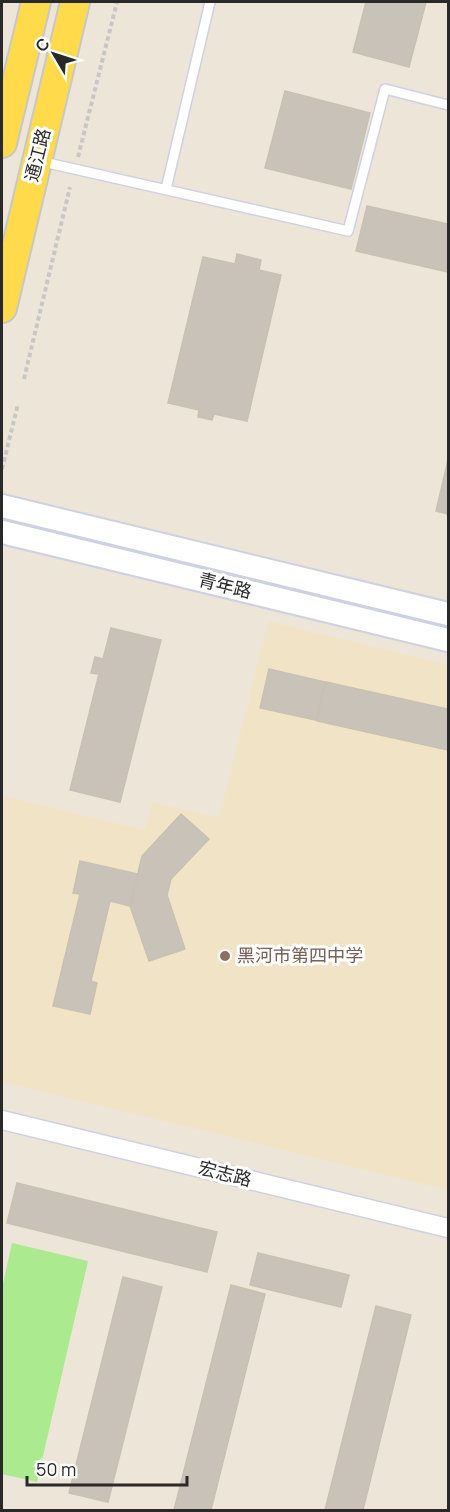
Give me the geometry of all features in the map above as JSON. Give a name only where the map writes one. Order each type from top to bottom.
[{"type":"main road","points":[[2,143],[36,2]]},
{"type":"main road","name":"通江路","points":[[2,308],[75,2]]},
{"type":"street","name":"青年路","points":[[2,506],[448,614]]},
{"type":"street","name":"青年路","points":[[2,532],[448,640]]},
{"type":"street","name":"宏志路","points":[[2,1120],[448,1228]]},
{"type":"lane","points":[[166,189],[210,2]]},
{"type":"lane","points":[[36,161],[348,231],[385,89],[448,105]]},
{"type":"path","points":[[76,163],[117,2]]},
{"type":"path","points":[[24,379],[70,187]]},
{"type":"path","points":[[2,469],[18,404]]},
{"type":"shaded area","name":"黑河市第四中学","points":[[268,621],[448,665],[448,1190],[2,1082],[3,796],[145,830],[152,802],[219,818]]},
{"type":"green space","points":[[12,1243],[88,1261],[37,1482],[2,1474],[2,1288]]},
{"type":"building","points":[[366,2],[426,2],[409,67],[353,52]]},
{"type":"building","points":[[285,91],[370,113],[351,189],[265,168]]},
{"type":"building","points":[[367,206],[448,224],[448,272],[356,251]]},
{"type":"building","points":[[237,254],[261,260],[259,270],[281,275],[247,421],[214,414],[212,420],[198,417],[199,410],[168,403],[203,257],[235,264]]},
{"type":"building","points":[[448,460],[448,514],[436,511]]},
{"type":"building","points":[[111,628],[161,640],[120,802],[70,790],[99,674],[91,673],[95,657],[103,659]]},
{"type":"building","points":[[269,669],[325,682],[316,720],[260,708]]},
{"type":"building","points":[[326,682],[448,709],[448,750],[317,721]]},
{"type":"building","points":[[181,814],[209,839],[171,879],[167,895],[185,949],[149,961],[130,906],[142,856]]},
{"type":"building","points":[[80,861],[138,874],[130,906],[110,901],[91,981],[97,983],[90,1014],[53,1006],[80,894],[73,893]]},
{"type":"building","points":[[17,1183],[217,1232],[207,1272],[7,1223]]},
{"type":"building","points":[[258,1253],[349,1275],[341,1307],[250,1285]]},
{"type":"building","points":[[123,1277],[162,1287],[108,1502],[69,1493]]},
{"type":"building","points":[[231,1285],[265,1294],[211,1510],[174,1510]]},
{"type":"building","points":[[376,1306],[411,1315],[363,1510],[325,1510]]},
{"type":"place","name":"黑河市第四中学","points":[[225,956]]}]
